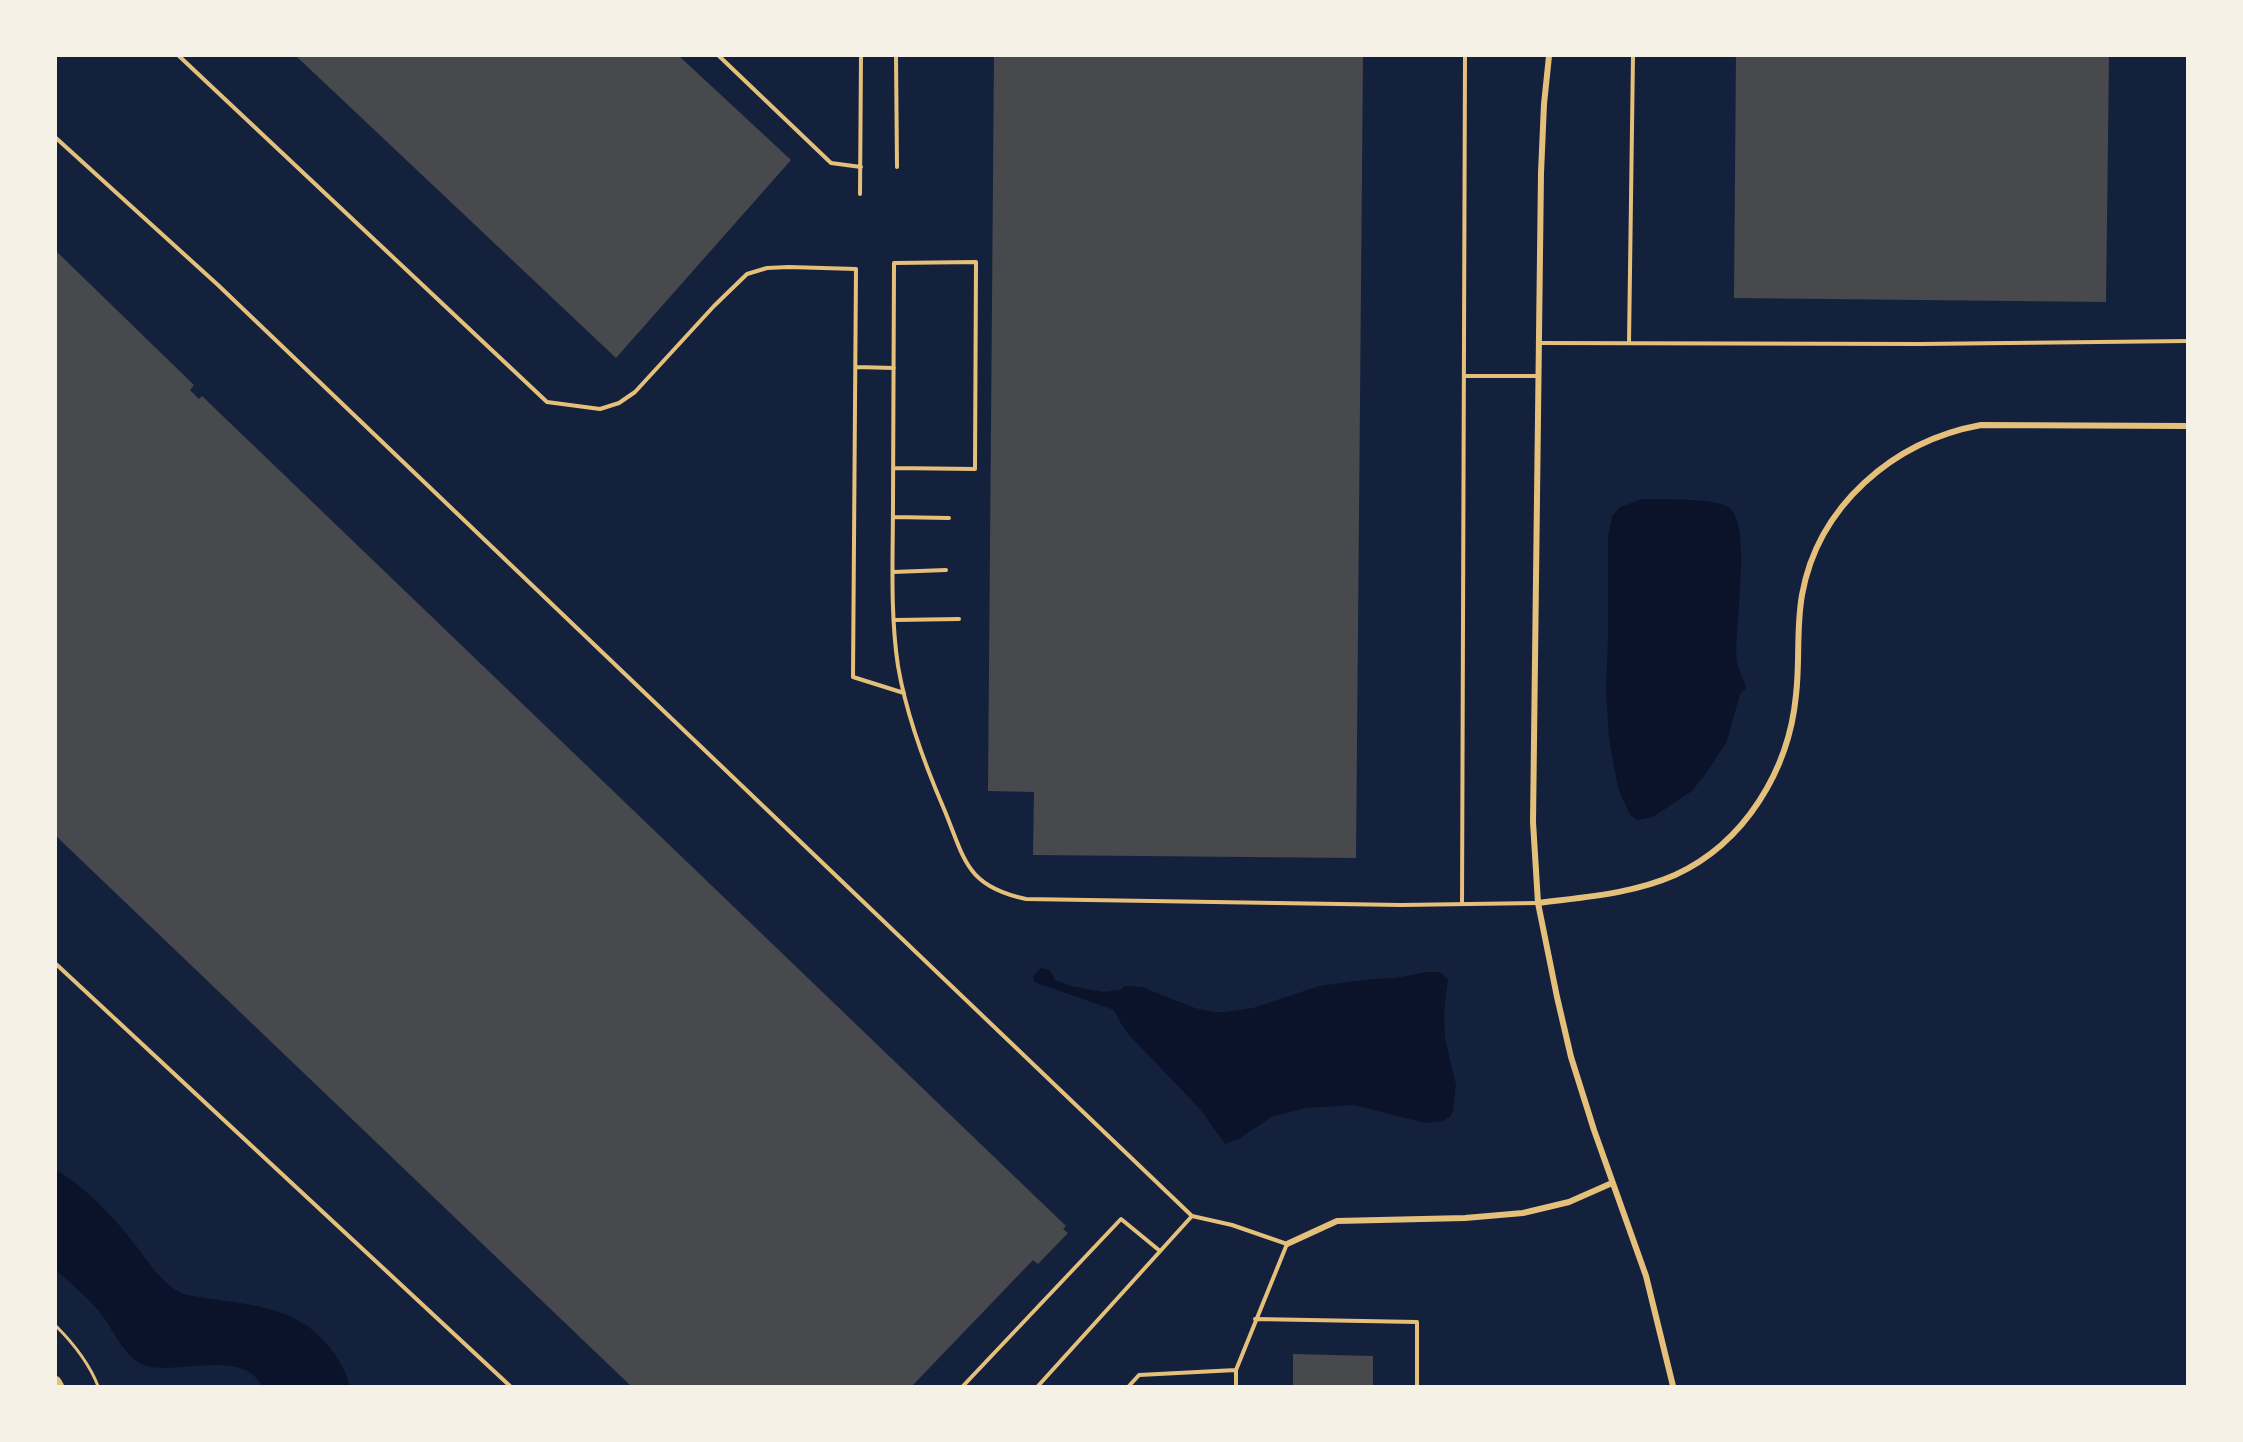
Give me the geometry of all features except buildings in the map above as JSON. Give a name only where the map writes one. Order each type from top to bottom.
[{"type":"street","points":[[1549,56],[1542,161],[1533,822],[1538,903],[1571,1056],[1612,1183],[1646,1276],[1673,1386]]},
{"type":"street","points":[[1538,903],[1630,890],[1675,875],[1711,853],[1758,805],[1778,770],[1792,726],[1797,694],[1798,624],[1802,594],[1813,555],[1826,529],[1845,501],[1872,475],[1900,454],[1934,438],[1981,425],[2187,426]]},
{"type":"street","points":[[1287,1244],[1337,1221],[1465,1218],[1523,1213],[1569,1202],[1612,1183]]},
{"type":"street","points":[[56,1381],[59,1386]]},
{"type":"lane","points":[[180,56],[547,402],[600,409],[619,404],[635,393],[732,286],[747,274],[767,268],[856,269],[853,677],[904,693]]},
{"type":"lane","points":[[719,56],[831,163],[861,167]]},
{"type":"lane","points":[[860,194],[861,56]]},
{"type":"lane","points":[[896,56],[897,167]]},
{"type":"lane","points":[[1462,904],[1465,56]]},
{"type":"lane","points":[[1629,343],[1633,56]]},
{"type":"lane","points":[[56,138],[226,293],[1192,1216],[1232,1225],[1287,1244],[1236,1370],[1236,1386]]},
{"type":"lane","points":[[893,468],[975,469],[976,262],[894,263],[893,468],[893,572],[898,665],[904,693],[933,782],[966,864],[976,878],[1001,892],[1026,899],[1042,900],[1401,905],[1538,903]]},
{"type":"lane","points":[[1540,343],[1920,344],[2187,340]]},
{"type":"lane","points":[[857,367],[894,368]]},
{"type":"lane","points":[[1464,376],[1540,376]]},
{"type":"lane","points":[[893,517],[949,518]]},
{"type":"lane","points":[[893,572],[946,570]]},
{"type":"lane","points":[[895,620],[959,619]]},
{"type":"lane","points":[[56,964],[510,1386]]},
{"type":"lane","points":[[1038,1386],[1192,1216]]},
{"type":"lane","points":[[963,1386],[1121,1219],[1160,1251]]},
{"type":"lane","points":[[1255,1319],[1417,1322],[1417,1386]]},
{"type":"lane","points":[[1129,1386],[1139,1374],[1236,1370]]},
{"type":"path","points":[[56,1326],[89,1365],[98,1386]]},
{"type":"water","points":[[1642,499],[1712,502],[1728,507],[1736,517],[1741,555],[1737,663],[1746,688],[1740,694],[1727,741],[1692,791],[1653,817],[1637,820],[1630,815],[1618,788],[1609,739],[1606,692],[1608,537],[1612,516],[1620,507]]},
{"type":"water","points":[[1041,968],[1050,970],[1055,980],[1071,986],[1104,992],[1120,990],[1125,986],[1142,987],[1195,1008],[1213,1012],[1253,1008],[1319,986],[1440,972],[1448,979],[1444,1012],[1445,1038],[1456,1085],[1453,1111],[1450,1117],[1443,1121],[1425,1123],[1354,1105],[1307,1108],[1273,1116],[1239,1139],[1225,1144],[1199,1108],[1130,1036],[1114,1010],[1037,983],[1033,976]]},
{"type":"water","points":[[56,1170],[98,1202],[168,1284],[183,1294],[264,1308],[300,1321],[316,1333],[331,1349],[347,1376],[350,1386],[262,1386],[253,1375],[240,1368],[209,1365],[160,1368],[146,1366],[131,1357],[99,1311],[56,1270]]}]
